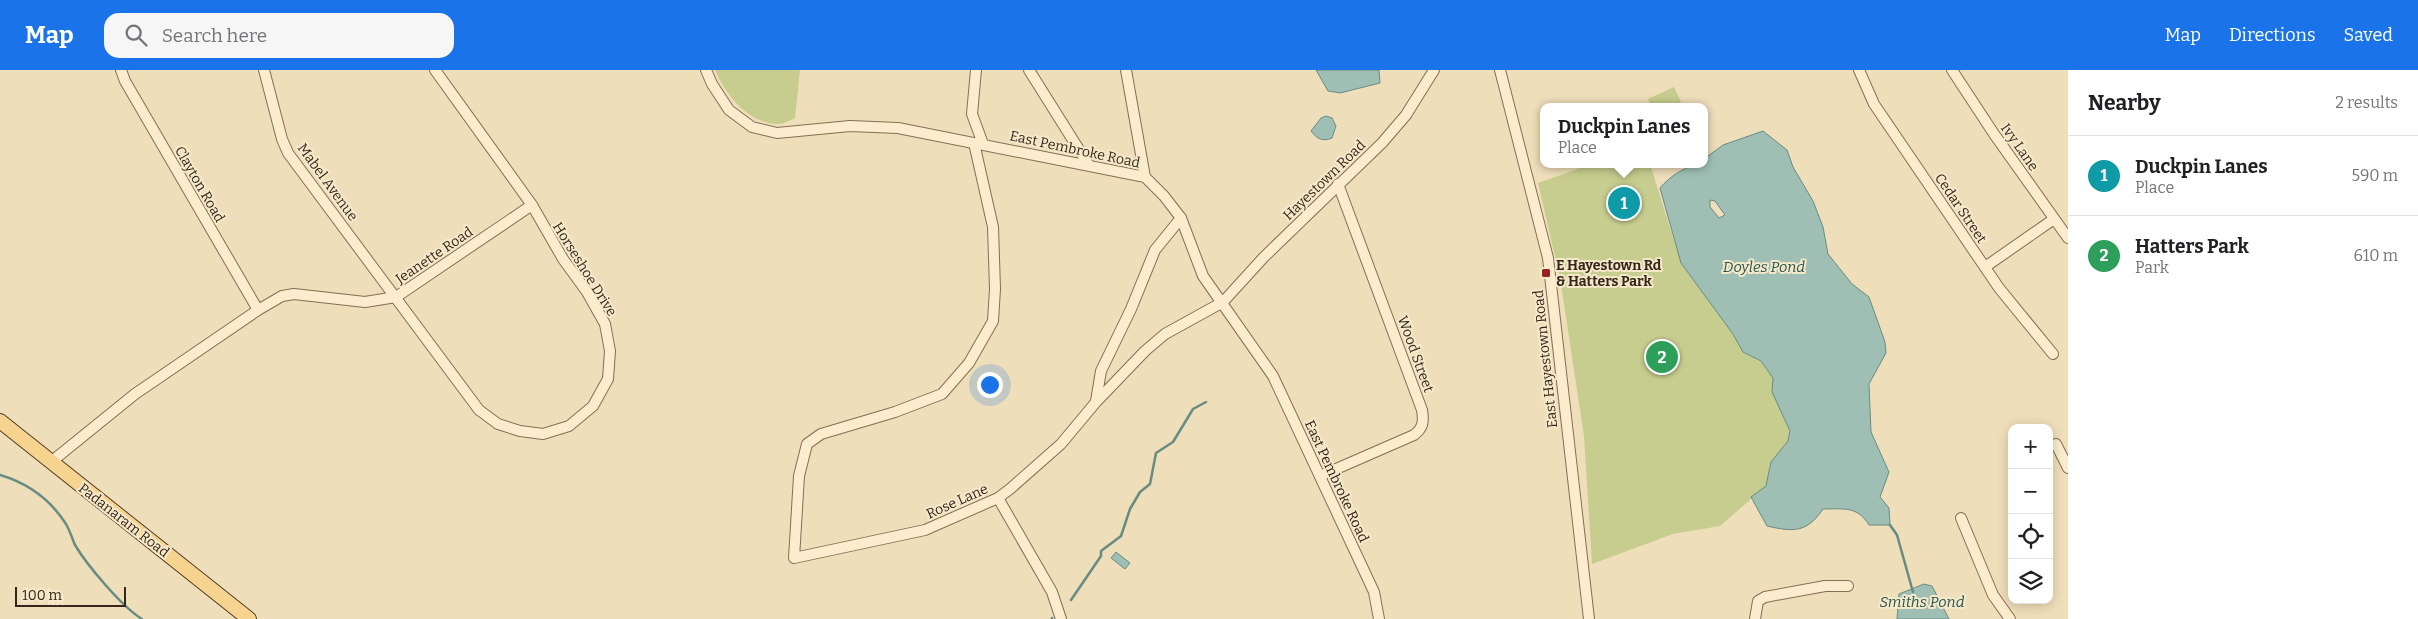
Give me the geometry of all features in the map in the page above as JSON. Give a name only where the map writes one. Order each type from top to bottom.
[{"type":"main road","name":"Padanaram Road","points":[[0,421],[249,619]]},
{"type":"street","name":"Clayton Road","points":[[122,70],[125,81],[258,310]]},
{"type":"street","name":"Mabel Avenue","points":[[264,70],[282,139],[288,153],[396,297]]},
{"type":"street","points":[[435,70],[532,205]]},
{"type":"street","name":"East Pembroke Road","points":[[706,70],[712,84],[730,110],[752,127],[777,133],[850,126],[898,128],[1088,164],[1145,177],[1164,196],[1181,218],[1203,276],[1273,376],[1374,592],[1379,619]]},
{"type":"street","points":[[976,70],[972,114],[978,143]]},
{"type":"street","points":[[1029,70],[1088,164]]},
{"type":"street","points":[[1126,70],[1145,177]]},
{"type":"street","name":"Hayestown Road","points":[[1223,302],[1261,260],[1394,129],[1406,115],[1434,70]]},
{"type":"street","name":"East Hayestown Road","points":[[1500,70],[1548,258],[1589,619]]},
{"type":"street","name":"Cedar Street","points":[[1859,70],[1874,104],[1985,267],[2053,354]]},
{"type":"street","name":"Ivy Lane","points":[[1952,70],[1994,134],[2068,238]]},
{"type":"street","name":"Rose Lane","points":[[978,143],[993,227],[995,288],[992,322],[970,363],[942,394],[895,412],[821,434],[807,444],[799,476],[794,558],[925,530],[998,498],[1061,444],[1096,402],[1145,351],[1165,334],[1223,302]]},
{"type":"street","name":"Wood Street","points":[[1320,476],[1414,435],[1421,429],[1424,421],[1422,410],[1338,184]]},
{"type":"street","name":"Jeanette Road","points":[[51,462],[135,394],[258,310],[282,296],[294,294],[364,302],[396,297],[532,205]]},
{"type":"street","name":"Horseshoe Drive","points":[[396,297],[479,410],[498,424],[520,431],[543,434],[569,426],[593,406],[608,379],[610,351],[605,324],[532,205]]},
{"type":"street","name":"Rose Lane","points":[[1096,402],[1102,371],[1131,309],[1155,250],[1181,218]]},
{"type":"street","points":[[1985,267],[2054,219]]},
{"type":"street","points":[[2056,444],[2068,468]]},
{"type":"street","points":[[998,498],[1052,592],[1061,619]]},
{"type":"street","points":[[1961,518],[1993,594],[2010,619]]},
{"type":"street","points":[[1754,619],[1758,601],[1765,597],[1817,588],[1848,586]]},
{"type":"green space","points":[[715,70],[800,70],[795,118],[778,124],[766,122],[747,113],[731,98]]},
{"type":"green space","points":[[1674,87],[1681,102],[1650,103],[1648,99]]},
{"type":"green space","points":[[1581,168],[1651,168],[1681,263],[1733,334],[1743,352],[1761,361],[1773,378],[1772,392],[1790,432],[1788,441],[1771,462],[1766,486],[1720,526],[1673,534],[1592,564],[1584,436],[1560,278],[1538,183]]},
{"type":"water","points":[[1316,70],[1379,70],[1380,83],[1340,93],[1328,91]]},
{"type":"water","points":[[1326,116],[1332,118],[1336,126],[1332,138],[1323,140],[1311,131],[1321,118]]},
{"type":"water","name":"Doyles Pond","points":[[1763,131],[1787,150],[1793,167],[1813,201],[1823,227],[1828,254],[1852,284],[1869,297],[1885,342],[1886,353],[1869,384],[1871,432],[1889,472],[1880,497],[1889,508],[1890,525],[1869,525],[1860,514],[1850,510],[1823,509],[1805,527],[1792,530],[1776,528],[1767,526],[1751,497],[1766,486],[1771,462],[1788,441],[1790,431],[1772,392],[1773,378],[1761,361],[1743,352],[1733,334],[1681,263],[1660,188],[1669,179],[1688,168],[1708,168],[1708,156],[1723,145]],"holes":[[[1710,200],[1715,201],[1725,215],[1719,218],[1710,207]]]},
{"type":"water","points":[[1116,552],[1130,563],[1125,569],[1111,558]]},
{"type":"water","name":"Smiths Pond","points":[[1924,584],[1932,586],[1949,619],[1897,619],[1899,594]]},
{"type":"waterway","points":[[1071,600],[1101,556],[1101,551],[1121,536],[1130,509],[1140,492],[1150,484],[1156,453],[1173,442],[1193,409],[1206,402]]},
{"type":"waterway","points":[[0,475],[29,487],[53,507],[66,524],[75,545],[96,574],[115,596],[142,619]]},
{"type":"waterway","points":[[1890,525],[1897,535],[1913,592]]},
{"type":"place","name":"Duckpin Lanes","points":[[1624,203]]},
{"type":"place","name":"E Hayestown Rd & Hatters Park","points":[[1546,273]]},
{"type":"place","name":"Hatters Park","points":[[1662,357]]}]
